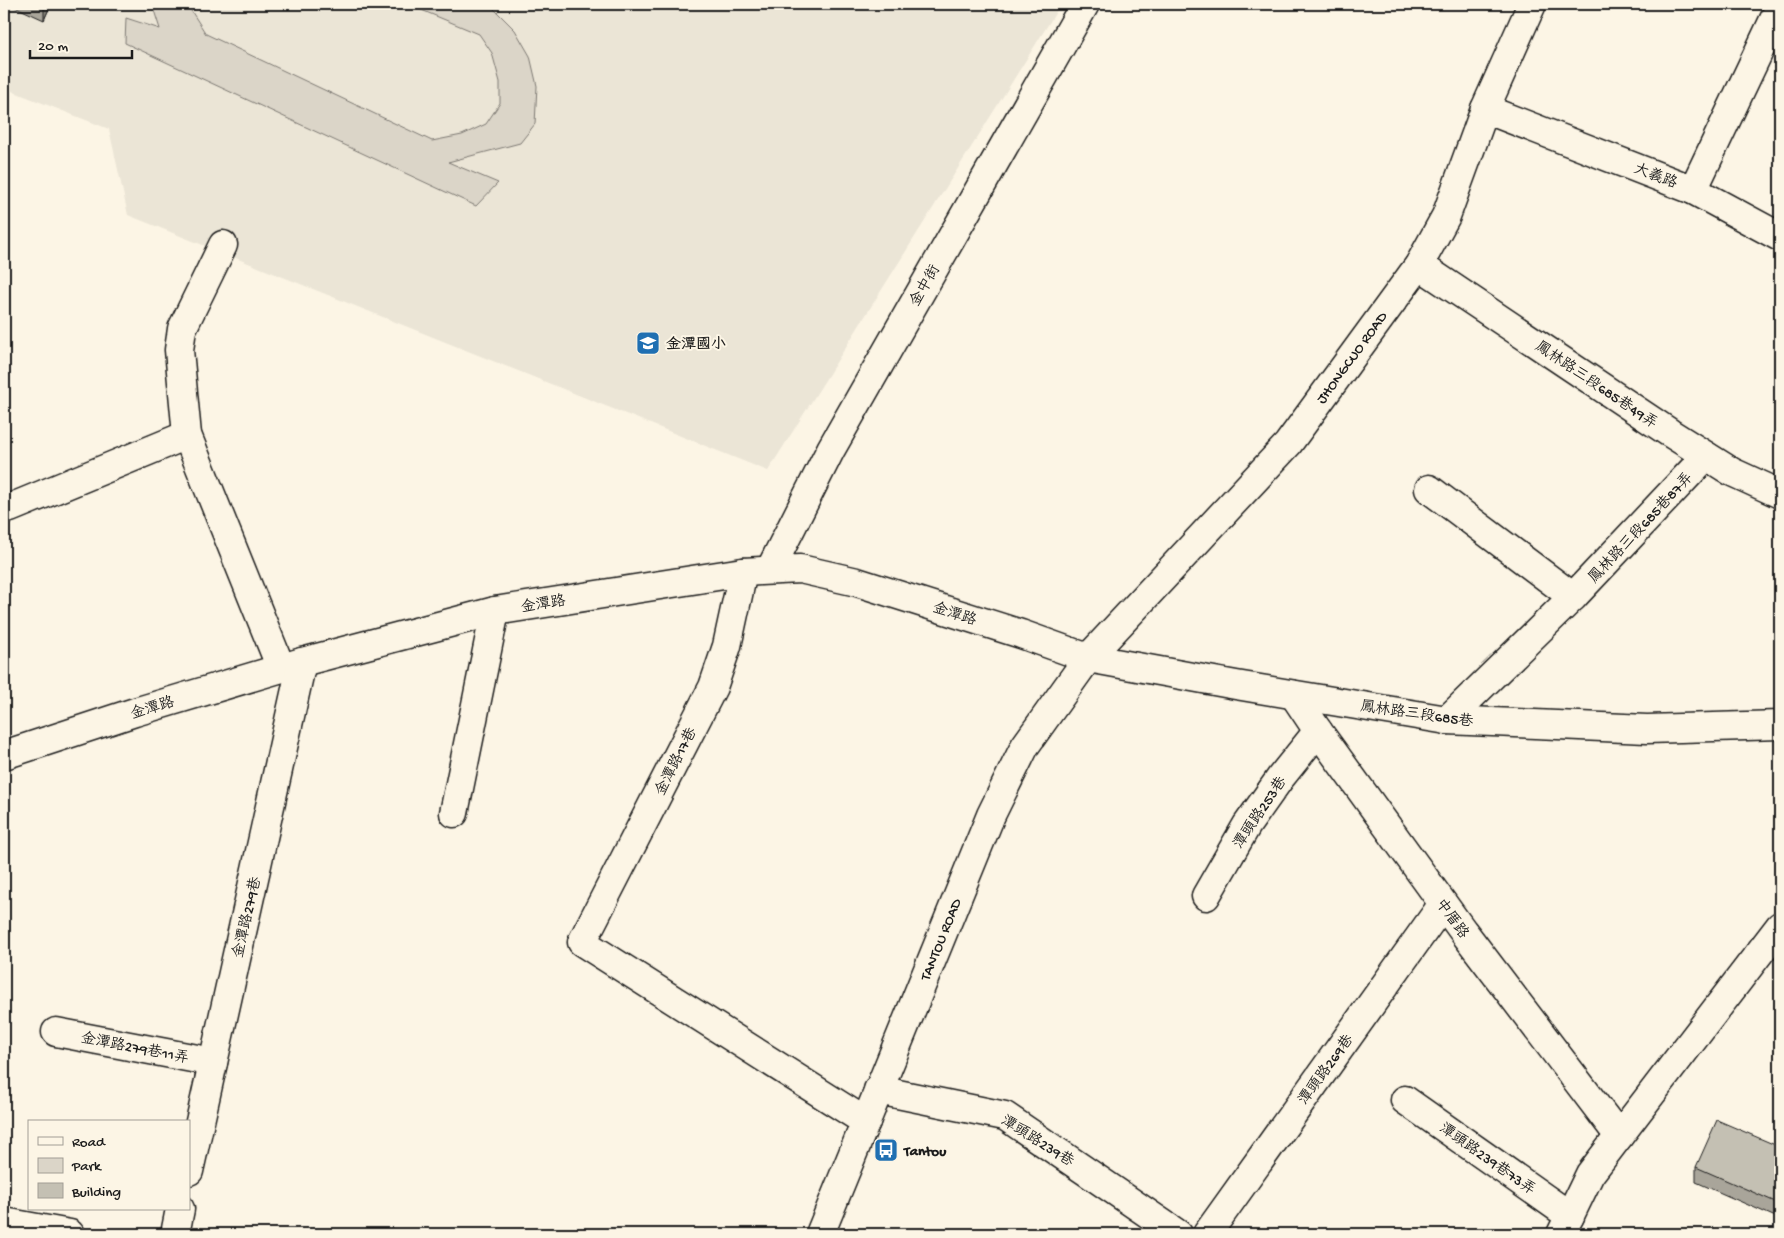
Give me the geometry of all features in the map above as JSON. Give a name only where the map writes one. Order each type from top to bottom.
[{"type":"street","name":"金中街","points":[[756,571],[831,449],[1085,4]]},
{"type":"street","name":"JHONGCUO ROAD","points":[[1088,658],[1288,444],[1419,265],[1446,216],[1485,109],[1532,4]]},
{"type":"street","name":"大義路","points":[[1485,109],[1693,190],[1780,6]]},
{"type":"street","points":[[1693,190],[1780,237]]},
{"type":"street","points":[[223,245],[182,329],[179,350],[187,434],[292,665]]},
{"type":"street","name":"鳳林路三段685巷49弄","points":[[1419,265],[1706,456],[1732,472],[1780,494]]},
{"type":"street","points":[[10,508],[187,434]]},
{"type":"street","name":"鳳林路三段685巷87弄","points":[[1447,720],[1573,597],[1706,456]]},
{"type":"street","points":[[1429,489],[1573,597]]},
{"type":"street","name":"金潭路","points":[[4,755],[135,712],[292,665],[495,610],[756,571],[800,568],[857,582],[1012,631],[1088,658]]},
{"type":"street","name":"金潭路17巷","points":[[756,571],[713,687],[582,942],[866,1122]]},
{"type":"street","points":[[454,813],[495,610]]},
{"type":"street","name":"鳳林路三段685巷","points":[[1088,658],[1447,720],[1647,729],[1780,725]]},
{"type":"street","name":"TANTOU ROAD","points":[[820,1234],[991,815],[1025,746],[1088,658]]},
{"type":"street","name":"金潭路279巷","points":[[190,1166],[213,1062],[292,665]]},
{"type":"street","name":"中厝路","points":[[1294,695],[1318,732],[1443,904],[1619,1136]]},
{"type":"street","name":"潭頭路253巷","points":[[1206,896],[1247,825],[1318,732]]},
{"type":"street","name":"潭頭路269巷","points":[[1207,1234],[1443,904]]},
{"type":"street","points":[[1566,1225],[1590,1174],[1780,926]]},
{"type":"street","name":"金潭路279巷11弄","points":[[56,1032],[213,1062]]},
{"type":"street","name":"潭頭路239巷","points":[[878,1090],[1005,1116],[1178,1234]]},
{"type":"street","name":"潭頭路239巷73弄","points":[[1405,1100],[1566,1225]]},
{"type":"street","points":[[175,1234],[180,1210]]},
{"type":"street","points":[[4,1222],[70,1234]]},
{"type":"shaded area","name":"金潭國小","points":[[4,4],[1061,4],[768,471],[128,215],[109,129],[4,88]]},
{"type":"green space","points":[[152,4],[189,4],[190,9],[206,34],[432,141],[462,135],[486,124],[500,103],[500,82],[492,53],[479,34],[407,4],[484,4],[493,8],[515,30],[530,56],[537,86],[535,124],[520,143],[448,162],[498,183],[476,206],[125,43],[126,18],[160,29]]},
{"type":"building","points":[[1717,1120],[1780,1147],[1780,1204],[1696,1167]]},
{"type":"place","name":"金潭國小","points":[[648,343]]},
{"type":"place","name":"Tantou","points":[[886,1150]]}]
